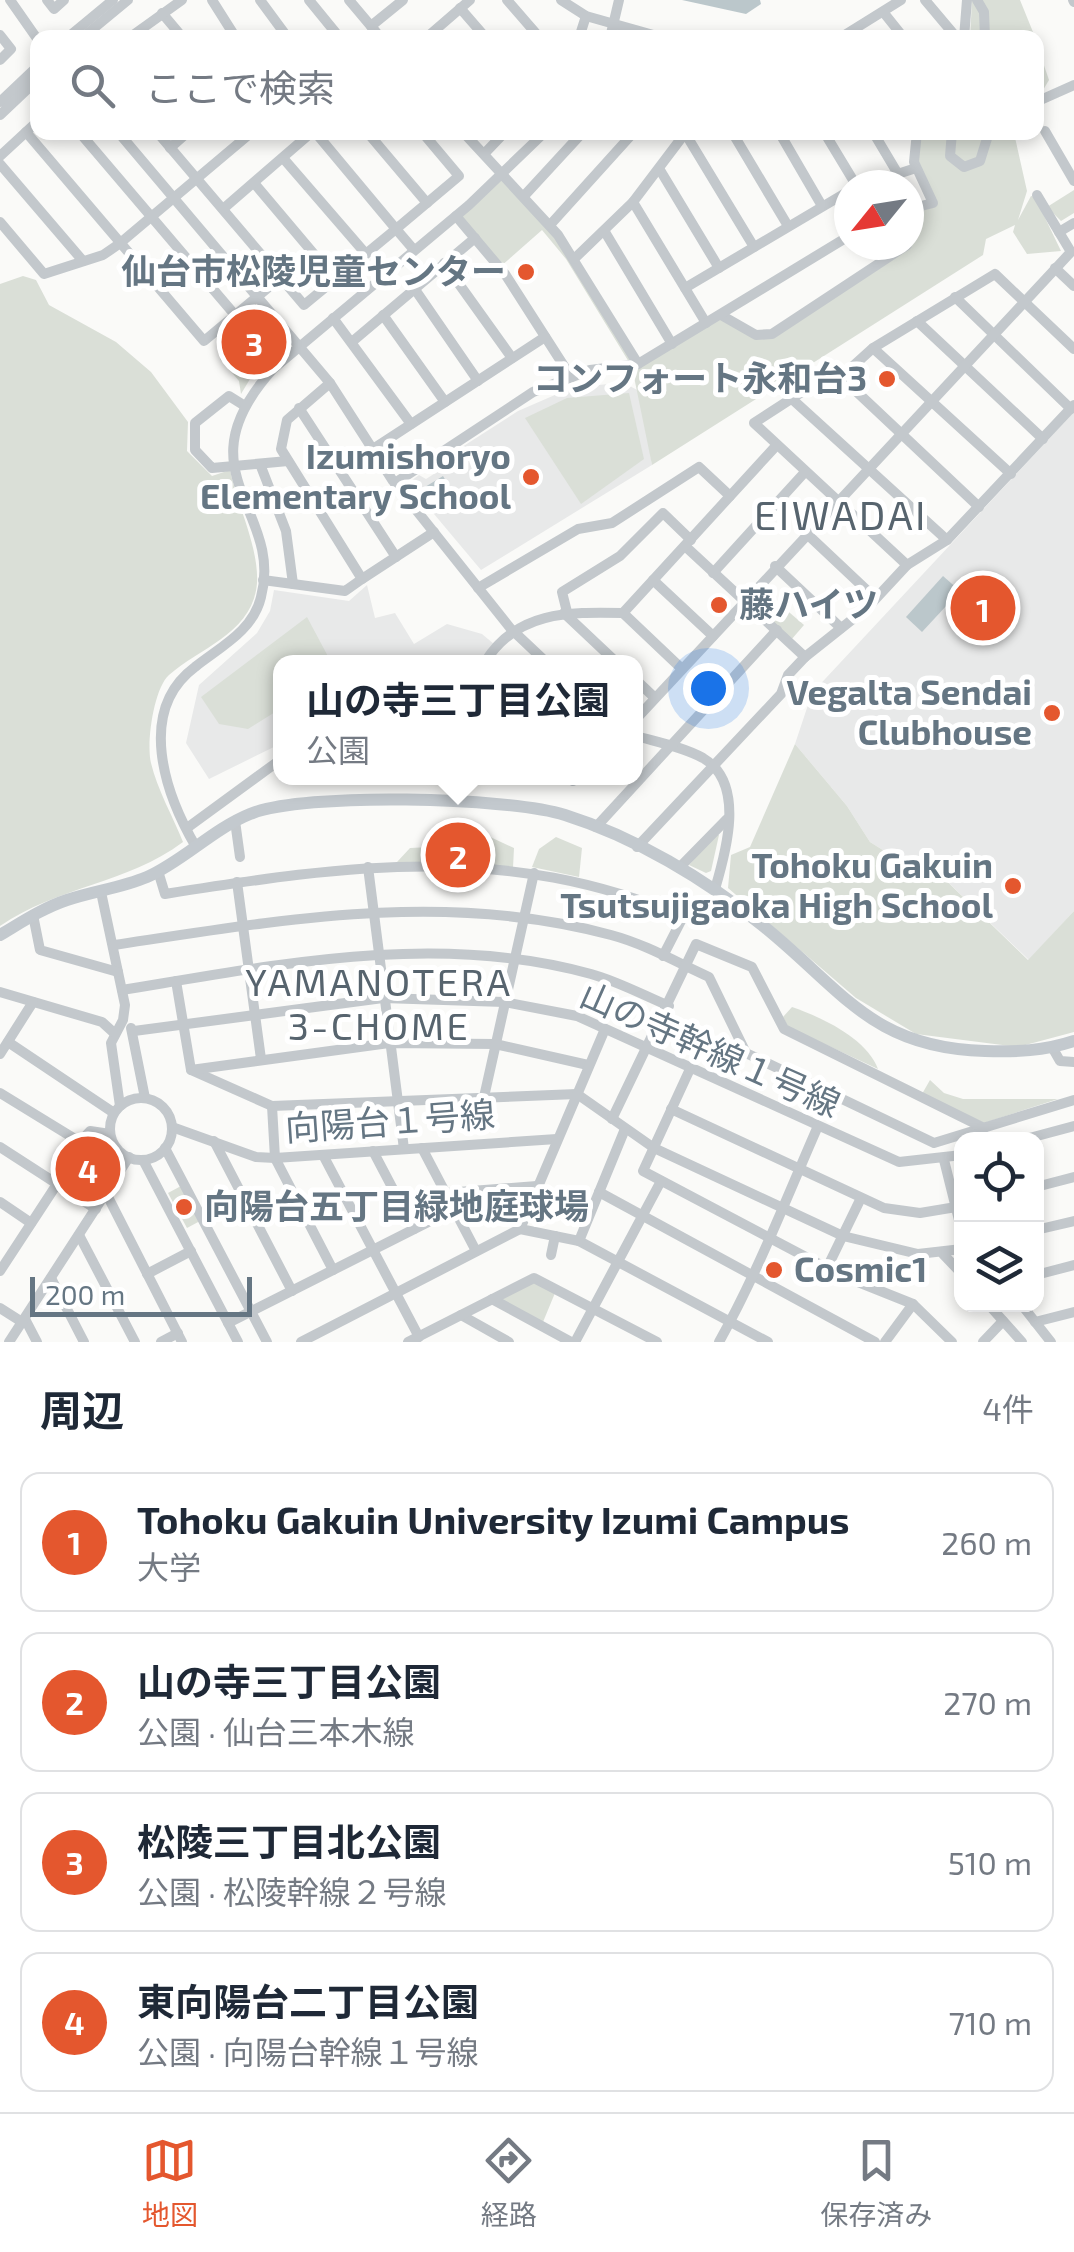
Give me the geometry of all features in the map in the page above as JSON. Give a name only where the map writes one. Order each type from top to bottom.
[{"type":"main road","points":[[0,935],[33,915],[158,871],[235,821],[271,807],[318,801],[501,804],[540,809],[596,827],[680,868],[715,889],[864,1014],[903,1038],[960,1050],[1018,1052],[1074,1040]]},
{"type":"street","points":[[0,4],[8,0],[30,30]]},
{"type":"street","points":[[46,0],[54,9],[64,0]]},
{"type":"street","points":[[76,30],[112,0]]},
{"type":"street","points":[[92,30],[128,0]]},
{"type":"street","points":[[139,30],[182,0]]},
{"type":"street","points":[[212,0],[231,30]]},
{"type":"street","points":[[260,0],[282,30]]},
{"type":"street","points":[[309,0],[333,30]]},
{"type":"street","points":[[349,0],[375,30]]},
{"type":"street","points":[[372,26],[402,0]]},
{"type":"street","points":[[436,30],[470,0]]},
{"type":"street","points":[[507,0],[533,30]]},
{"type":"street","points":[[560,0],[586,16],[630,30]]},
{"type":"street","points":[[612,30],[618,0]]},
{"type":"street","points":[[857,30],[901,0]]},
{"type":"street","points":[[926,0],[954,30]]},
{"type":"street","points":[[962,30],[967,0]]},
{"type":"street","points":[[977,0],[984,12],[985,30]]},
{"type":"street","points":[[460,8],[479,30]]},
{"type":"street","points":[[162,13],[176,30]]},
{"type":"street","points":[[884,14],[897,30]]},
{"type":"street","points":[[582,30],[586,16]]},
{"type":"street","points":[[0,34],[11,50],[0,60]]},
{"type":"street","points":[[0,102],[30,74]]},
{"type":"street","points":[[0,115],[30,86]]},
{"type":"street","points":[[1044,99],[1072,89]]},
{"type":"street","points":[[0,156],[30,128]]},
{"type":"street","points":[[26,132],[30,137]]},
{"type":"street","points":[[1045,132],[1074,181]]},
{"type":"street","points":[[33,140],[204,341],[280,277]]},
{"type":"street","points":[[86,140],[234,316]]},
{"type":"street","points":[[125,140],[330,383],[395,483],[511,629],[539,655]]},
{"type":"street","points":[[164,140],[304,305],[460,176],[429,140]]},
{"type":"street","points":[[170,148],[179,140]]},
{"type":"street","points":[[0,222],[44,274],[83,261],[121,243],[242,140]]},
{"type":"street","points":[[223,209],[304,140]]},
{"type":"street","points":[[321,140],[414,250]]},
{"type":"street","points":[[374,140],[427,203]]},
{"type":"street","points":[[471,140],[550,225],[638,364]]},
{"type":"street","points":[[484,154],[497,140]]},
{"type":"street","points":[[196,847],[159,747],[166,701],[178,682],[250,622],[261,599],[262,552],[234,466],[233,445],[245,406],[272,370],[456,216],[538,140]]},
{"type":"street","points":[[524,196],[576,140]]},
{"type":"street","points":[[550,225],[627,140]]},
{"type":"street","points":[[574,259],[633,202],[681,140]]},
{"type":"street","points":[[690,140],[754,247]]},
{"type":"street","points":[[737,140],[788,226]]},
{"type":"street","points":[[784,140],[822,206]]},
{"type":"street","points":[[829,140],[847,170]]},
{"type":"street","points":[[878,140],[896,170]]},
{"type":"street","points":[[910,170],[916,168],[915,140]]},
{"type":"street","points":[[951,140],[950,156],[964,168],[980,161],[987,140]]},
{"type":"street","points":[[283,158],[366,254]]},
{"type":"street","points":[[0,164],[83,261]]},
{"type":"street","points":[[660,170],[719,268]]},
{"type":"street","points":[[254,183],[335,280]]},
{"type":"street","points":[[924,184],[933,203],[924,206]]},
{"type":"street","points":[[643,711],[742,600],[1071,254],[1037,195]]},
{"type":"street","points":[[685,288],[834,199]]},
{"type":"street","points":[[633,202],[706,324]]},
{"type":"street","points":[[456,216],[505,274],[571,376]]},
{"type":"street","points":[[1059,232],[1074,222]]},
{"type":"street","points":[[604,232],[672,344]]},
{"type":"street","points":[[353,340],[475,238]]},
{"type":"street","points":[[395,483],[533,392],[571,376],[638,364],[834,245]]},
{"type":"street","points":[[720,315],[756,335],[772,334],[883,260]]},
{"type":"street","points":[[444,263],[512,358]]},
{"type":"street","points":[[1056,268],[1074,286]]},
{"type":"street","points":[[907,564],[774,446],[754,423],[811,386],[840,378],[873,348],[995,274],[1074,349]]},
{"type":"street","points":[[414,288],[478,380]]},
{"type":"street","points":[[637,847],[780,694],[788,675],[805,657],[875,598],[907,564],[947,540],[1072,407],[955,297]]},
{"type":"street","points":[[383,314],[444,402]]},
{"type":"street","points":[[333,318],[353,340],[411,424]]},
{"type":"street","points":[[917,321],[1043,439]]},
{"type":"street","points":[[373,449],[546,337]]},
{"type":"street","points":[[873,348],[1010,474]]},
{"type":"street","points":[[840,378],[979,507]]},
{"type":"street","points":[[330,383],[299,408],[282,434],[288,462],[362,579]]},
{"type":"street","points":[[245,406],[229,396],[196,423],[195,450],[212,468],[288,462]]},
{"type":"street","points":[[792,399],[947,540]]},
{"type":"street","points":[[299,408],[396,557]]},
{"type":"street","points":[[623,613],[774,446]]},
{"type":"street","points":[[260,464],[286,531],[293,584]]},
{"type":"street","points":[[478,588],[578,529],[612,523],[699,467],[730,496]]},
{"type":"street","points":[[713,573],[805,472]]},
{"type":"street","points":[[609,655],[565,612],[562,592],[620,556],[663,513],[713,573],[805,657]]},
{"type":"street","points":[[264,580],[345,591],[434,532]]},
{"type":"street","points":[[806,533],[875,598]]},
{"type":"street","points":[[775,566],[841,628]]},
{"type":"street","points":[[654,580],[713,636]]},
{"type":"street","points":[[491,655],[511,629],[565,612],[623,613],[682,669]]},
{"type":"street","points":[[643,774],[777,630]]},
{"type":"street","points":[[533,655],[536,652]]},
{"type":"street","points":[[643,687],[655,698]]},
{"type":"street","points":[[643,738],[712,766],[726,785],[728,818],[715,889]]},
{"type":"street","points":[[187,828],[273,765]]},
{"type":"street","points":[[596,827],[633,785]]},
{"type":"street","points":[[680,868],[728,818]]},
{"type":"street","points":[[235,821],[240,857]]},
{"type":"street","points":[[158,871],[165,894],[368,867],[451,866],[534,872],[630,895],[683,918],[663,956]]},
{"type":"street","points":[[368,867],[404,1149]]},
{"type":"street","points":[[484,1097],[534,872]]},
{"type":"street","points":[[238,882],[261,1059]]},
{"type":"street","points":[[101,892],[122,990],[123,1020],[134,1032],[145,1098]]},
{"type":"street","points":[[114,944],[374,910],[524,915],[615,936],[709,977],[746,1053],[934,1143],[1074,1100]]},
{"type":"street","points":[[33,915],[40,950],[118,972]]},
{"type":"street","points":[[612,1119],[649,1050],[696,944],[752,967],[784,1029],[984,1128]]},
{"type":"street","points":[[122,990],[379,953],[514,957],[594,974],[668,1006]]},
{"type":"street","points":[[176,981],[190,1070]]},
{"type":"street","points":[[0,992],[102,1022],[113,1032]]},
{"type":"street","name":"山の寺幹線１号線","points":[[134,1032],[385,998],[504,1002],[576,1016],[900,1162],[954,1157]]},
{"type":"street","points":[[0,1054],[33,1002]]},
{"type":"street","points":[[117,1109],[145,1098],[161,1105],[172,1128],[165,1148],[144,1160],[128,1157],[116,1148],[110,1134],[117,1109],[113,1032],[123,1020]]},
{"type":"street","points":[[520,1229],[604,1029]]},
{"type":"street","points":[[8,1042],[117,1109]]},
{"type":"street","points":[[190,1070],[391,1043],[495,1044],[588,1065]]},
{"type":"street","points":[[1052,1047],[1060,1061],[1074,1062]]},
{"type":"street","points":[[841,1070],[847,1058]]},
{"type":"street","points":[[690,1068],[644,1171],[827,1268],[912,1304],[952,1342]]},
{"type":"street","points":[[190,1070],[272,1106],[577,1094],[654,1148],[843,1236],[899,1251],[954,1251]]},
{"type":"street","points":[[0,1093],[80,1142],[90,1131],[110,1134]]},
{"type":"street","points":[[272,1106],[275,1158],[333,1270]]},
{"type":"street","points":[[671,1108],[860,1200],[900,1212],[954,1207]]},
{"type":"street","points":[[719,1342],[773,1240],[781,1207],[818,1126]]},
{"type":"street","points":[[1044,1134],[1074,1126]]},
{"type":"street","name":"向陽台１号線","points":[[172,1128],[214,1139],[256,1157],[275,1158],[556,1139]]},
{"type":"street","points":[[579,1241],[625,1129]]},
{"type":"street","points":[[214,1139],[292,1291]]},
{"type":"street","points":[[0,1147],[96,1209]]},
{"type":"street","points":[[165,1148],[268,1342]]},
{"type":"street","points":[[422,1148],[476,1252]]},
{"type":"street","points":[[373,1152],[414,1229]]},
{"type":"street","points":[[323,1155],[396,1292],[414,1339],[534,1278],[657,1342]]},
{"type":"street","points":[[10,1342],[128,1157]]},
{"type":"street","points":[[144,1160],[238,1342]]},
{"type":"street","points":[[944,1160],[954,1191]]},
{"type":"street","points":[[1044,1185],[1074,1177]]},
{"type":"street","points":[[492,1300],[573,1342],[661,1181]]},
{"type":"street","points":[[2,1262],[57,1184]]},
{"type":"street","points":[[445,1192],[537,1186]]},
{"type":"street","points":[[599,1192],[874,1342]]},
{"type":"street","points":[[106,1193],[180,1338],[161,1342]]},
{"type":"street","points":[[827,1268],[860,1200]]},
{"type":"street","points":[[0,1202],[31,1222]]},
{"type":"street","points":[[226,1342],[230,1327],[252,1311],[454,1209]]},
{"type":"street","points":[[1044,1228],[1074,1221]]},
{"type":"street","points":[[301,1342],[520,1229],[579,1241],[768,1342]]},
{"type":"street","points":[[79,1235],[134,1342]]},
{"type":"street","points":[[552,1255],[555,1236]]},
{"type":"street","points":[[147,1274],[191,1251]]},
{"type":"street","points":[[944,1254],[954,1265]]},
{"type":"street","points":[[1044,1273],[1074,1266]]},
{"type":"street","points":[[51,1278],[84,1342]]},
{"type":"street","points":[[885,1342],[912,1304]]},
{"type":"street","points":[[0,1308],[24,1320],[37,1342]]},
{"type":"street","points":[[995,1312],[1022,1342]]},
{"type":"street","points":[[1027,1312],[1052,1342]]},
{"type":"street","points":[[1035,1322],[1074,1312]]},
{"type":"street","points":[[460,1315],[509,1342]]},
{"type":"street","points":[[983,1342],[1004,1322]]},
{"type":"shaded area","points":[[682,0],[760,0],[761,4],[746,14]]},
{"type":"shaded area","points":[[972,0],[1020,0],[1032,30],[970,30]]},
{"type":"shaded area","points":[[919,140],[1016,140],[1027,191],[1018,220],[1031,196],[1035,197],[1061,251],[1027,254],[1013,232],[1015,225],[986,239],[983,255],[652,465],[632,367],[566,259],[542,230],[500,267],[456,216],[503,175],[542,215],[638,363],[721,315],[756,335],[772,334],[888,260],[924,260],[924,206],[933,202],[924,183],[924,170],[918,170],[914,162]]},
{"type":"shaded area","points":[[1074,190],[1074,213],[1061,221],[1047,207]]},
{"type":"shaded area","points":[[23,276],[36,280],[49,305],[116,342],[151,372],[188,422],[187,451],[212,476],[230,470],[251,541],[257,583],[246,615],[236,627],[169,675],[155,703],[151,763],[183,842],[139,867],[45,902],[0,926],[0,284]]},
{"type":"shaded area","points":[[253,300],[279,335],[282,350],[250,379],[241,394],[239,381],[220,359],[232,349],[217,330]]},
{"type":"shaded area","name":"Izumishoryo Elementary School","points":[[626,384],[641,392],[652,465],[481,570],[408,483],[419,475],[426,479],[451,463],[448,456],[518,411],[571,388]]},
{"type":"shaded area","points":[[629,393],[644,459],[581,504],[525,418],[567,398]]},
{"type":"shaded area","points":[[1074,412],[1074,911],[1029,960],[927,862],[886,852],[870,842],[847,806],[795,744],[812,693]]},
{"type":"shaded area","points":[[443,476],[458,501],[440,512],[425,487]]},
{"type":"shaded area","points":[[943,576],[960,591],[922,632],[906,617]]},
{"type":"shaded area","points":[[367,585],[375,618],[395,613],[414,644],[447,624],[482,634],[494,644],[485,655],[273,655],[273,747],[209,779],[186,743],[199,685],[257,633],[270,611],[274,590],[349,601]]},
{"type":"shaded area","points":[[776,601],[804,625],[791,640],[763,615]]},
{"type":"shaded area","points":[[307,617],[327,655],[273,655],[273,713],[248,729],[219,724],[201,697]]},
{"type":"shaded area","points":[[795,744],[847,806],[870,842],[886,852],[927,862],[1028,960],[1074,911],[1074,1032],[1018,1047],[916,1034],[856,998],[728,888],[731,855],[750,847]]},
{"type":"shaded area","points":[[449,835],[486,835],[514,848],[513,868],[397,862],[410,848],[431,847]]},
{"type":"shaded area","points":[[719,835],[711,871],[706,873],[689,865]]},
{"type":"shaded area","points":[[556,837],[582,848],[579,877],[532,867],[539,849]]},
{"type":"shaded area","points":[[792,1007],[830,1023],[854,1039],[878,1069],[788,1027],[783,1017]]},
{"type":"shaded area","points":[[930,1080],[944,1093],[963,1099],[1058,1099],[984,1123],[922,1094]]},
{"type":"shaded area","points":[[90,1135],[102,1137],[119,1156],[91,1203],[58,1181],[78,1145]]},
{"type":"shaded area","name":"向陽台五丁目緑地庭球場","points":[[181,1186],[200,1221],[187,1228],[168,1193]]},
{"type":"shaded area","points":[[533,1282],[555,1293],[543,1322],[499,1299]]},
{"type":"place","name":"仙台市松陵児童センター","points":[[526,272]]},
{"type":"place","name":"松陵三丁目北公園","points":[[254,342]]},
{"type":"place","name":"コンフォート永和台3","points":[[887,379]]},
{"type":"place","name":"Izumishoryo Elementary School","points":[[531,477]]},
{"type":"place","name":"藤ハイツ","points":[[719,605]]},
{"type":"place","name":"Tohoku Gakuin University Izumi Campus","points":[[983,608]]},
{"type":"place","name":"Vegalta Sendai Clubhouse","points":[[1052,713]]},
{"type":"place","name":"山の寺三丁目公園","points":[[458,855]]},
{"type":"place","name":"Tohoku Gakuin Tsutsujigaoka High School","points":[[1013,886]]},
{"type":"place","name":"東向陽台二丁目公園","points":[[88,1169]]},
{"type":"place","name":"向陽台五丁目緑地庭球場","points":[[184,1207]]},
{"type":"place","name":"Cosmic1","points":[[774,1270]]},
{"type":"district","name":"EIWADAI","points":[[841,516]]},
{"type":"district","name":"YAMANOTERA 3-CHOME","points":[[379,1005]]}]
